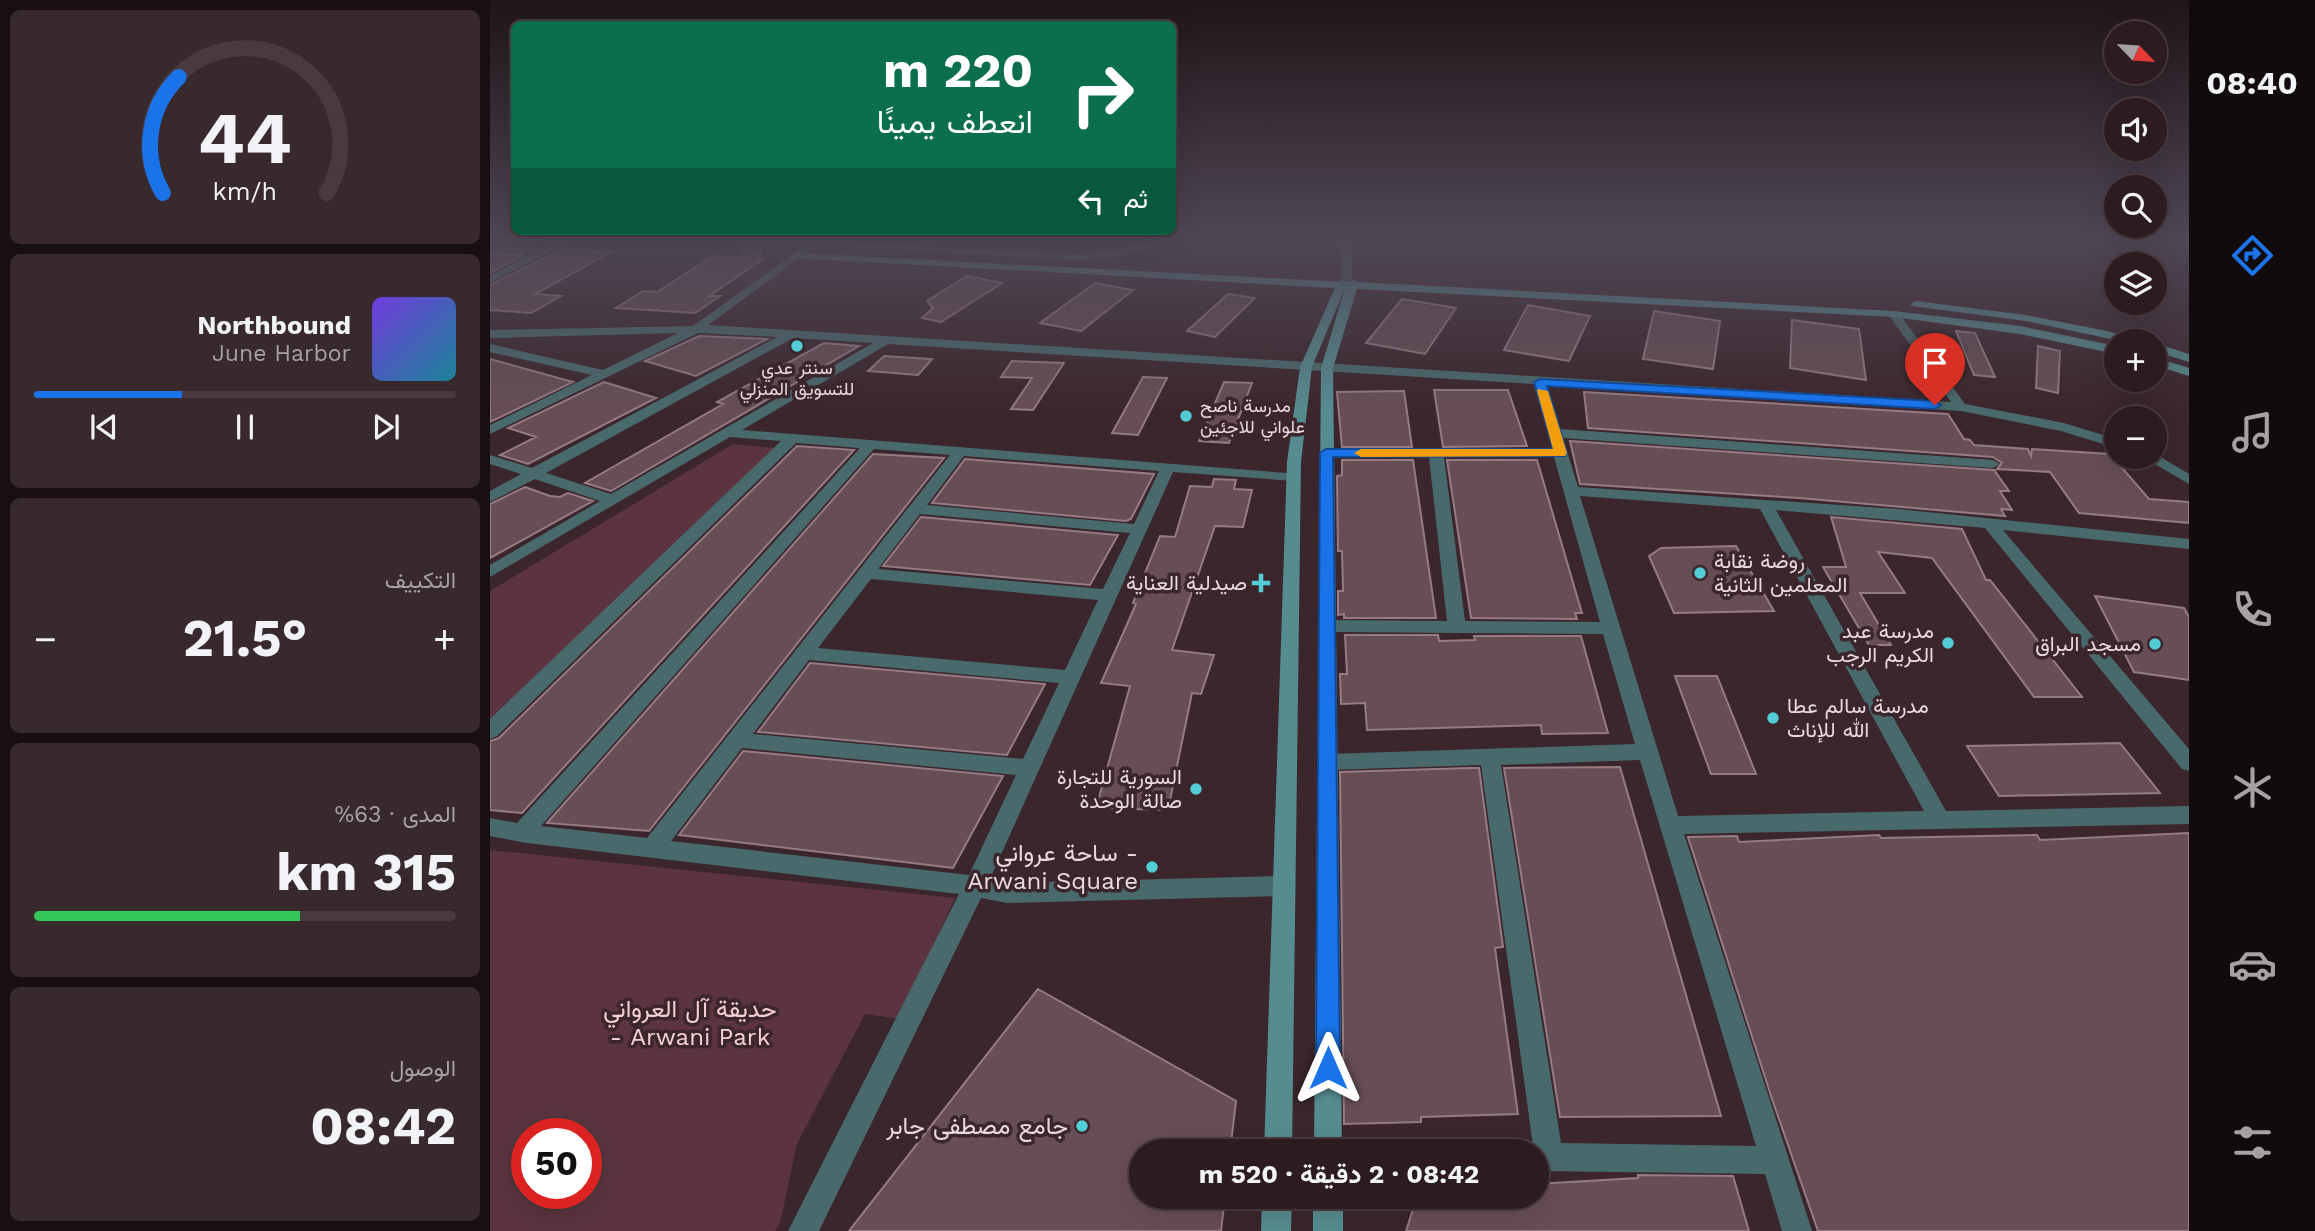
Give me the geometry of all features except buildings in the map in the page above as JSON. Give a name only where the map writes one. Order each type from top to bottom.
[{"type":"main road","points":[[1278,1139],[1294,477],[1306,367],[1339,297]]},
{"type":"main road","points":[[1328,1139],[1327,368],[1343,297]]},
{"type":"main road","points":[[1621,297],[1894,314],[2020,330],[2104,348]]},
{"type":"main road","points":[[1763,306],[1813,300],[1969,309],[2040,320],[2104,334]]},
{"type":"main road","points":[[2167,351],[2189,358]]},
{"type":"main road","points":[[2167,364],[2189,372]]},
{"type":"main road","points":[[1276,1231],[1277,1209]]},
{"type":"main road","points":[[1328,1209],[1328,1231]]},
{"type":"street","points":[[490,430],[696,329],[740,297]]},
{"type":"street","points":[[1894,314],[1961,407]]},
{"type":"street","points":[[490,334],[696,329],[1961,407],[2064,426],[2104,440]]},
{"type":"street","points":[[490,497],[791,334]]},
{"type":"street","points":[[490,572],[888,339]]},
{"type":"street","points":[[490,348],[604,374]]},
{"type":"street","points":[[1540,382],[1648,752],[1797,1231]]},
{"type":"street","points":[[490,416],[507,421]]},
{"type":"street","points":[[726,433],[1294,477]]},
{"type":"street","points":[[490,731],[792,439]]},
{"type":"street","points":[[1326,453],[1436,453],[1557,443],[1993,464]]},
{"type":"street","points":[[522,833],[870,445]]},
{"type":"street","points":[[652,849],[960,452]]},
{"type":"street","points":[[1436,453],[1457,626]]},
{"type":"street","points":[[490,459],[613,500]]},
{"type":"street","points":[[2167,466],[2189,480]]},
{"type":"street","points":[[803,1231],[975,886],[1168,467]]},
{"type":"street","points":[[1571,491],[1989,523],[2189,544]]},
{"type":"street","points":[[1766,505],[1940,820]]},
{"type":"street","points":[[915,509],[1139,529]]},
{"type":"street","points":[[1989,523],[2189,763]]},
{"type":"street","points":[[866,573],[1109,595]]},
{"type":"street","points":[[1329,626],[1611,628]]},
{"type":"street","points":[[804,653],[1071,677]]},
{"type":"street","points":[[736,740],[1029,768]]},
{"type":"street","points":[[1329,762],[1648,752]]},
{"type":"street","points":[[1490,757],[1541,1139]]},
{"type":"street","points":[[1671,825],[2189,816]]},
{"type":"street","points":[[490,827],[652,849],[975,886],[1007,893],[1284,886]]},
{"type":"street","points":[[1549,1157],[1775,1160]]},
{"type":"green space","points":[[733,444],[775,448],[490,721],[490,591]]},
{"type":"green space","name":"حديقة آل العرواني - Arwani Park","points":[[490,850],[955,898],[900,1019],[865,1014],[797,1144],[780,1223],[775,1231],[490,1231]]},
{"type":"slow traffic","points":[[1361,453],[1560,453],[1542,391]]},
{"type":"place","name":"سنتر عدي للتسويق المنزلي","points":[[797,346]]},
{"type":"place","name":"مدرسة ناصح علواني للاجئين","points":[[1186,416]]},
{"type":"place","name":"روضة نقابة المعلمين الثانية","points":[[1700,573]]},
{"type":"place","name":"صيدلية العناية","points":[[1261,583]]},
{"type":"place","name":"مدرسة عبد الكريم الرجب","points":[[1948,643]]},
{"type":"place","name":"مسجد البراق","points":[[2155,644]]},
{"type":"place","name":"مدرسة سالم عطا الله للإناث","points":[[1773,718]]},
{"type":"place","name":"السورية للتجارة صالة الوحدة","points":[[1196,789]]},
{"type":"place","name":"ساحة عرواني - Arwani Square","points":[[1152,867]]},
{"type":"place","name":"جامع مصطفى جابر","points":[[1082,1126]]},
{"type":"route","points":[[1328,1068],[1329,626],[1326,453],[1560,453],[1540,382],[1935,405]]}]
